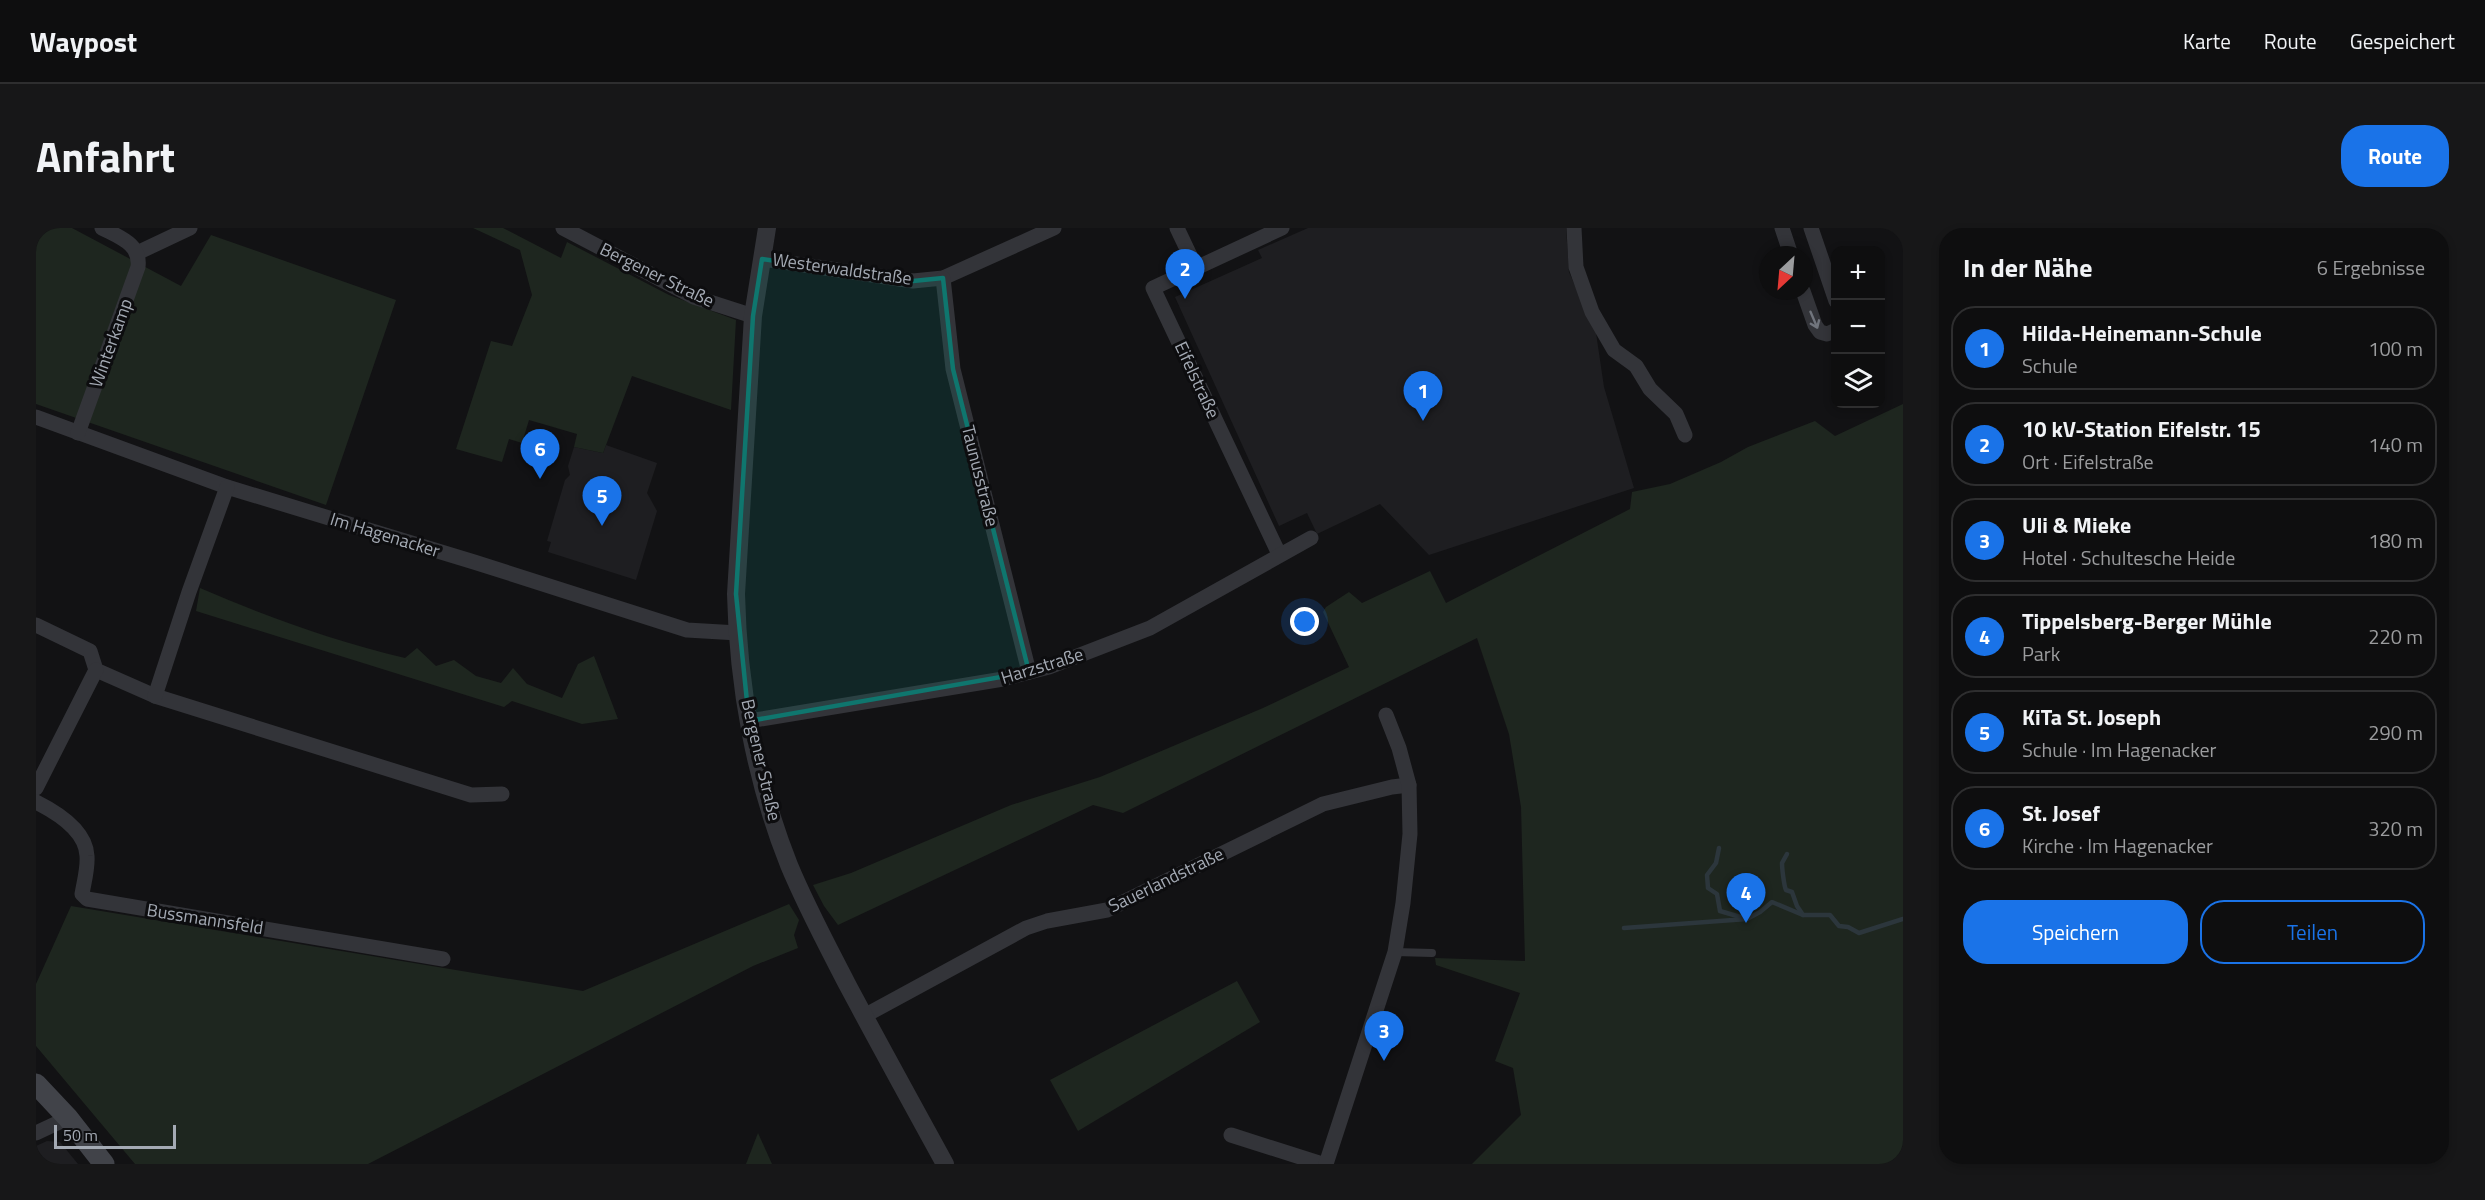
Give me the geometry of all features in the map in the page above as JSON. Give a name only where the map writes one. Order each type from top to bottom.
[{"type":"main road","points":[[36,1084],[68,1118],[104,1164]]},
{"type":"street","points":[[102,228],[124,239],[137,252],[190,228]]},
{"type":"street","name":"Bergener Straße","points":[[563,228],[694,297],[753,316]]},
{"type":"street","name":"Bergener Straße","points":[[767,228],[753,316],[736,594],[738,633],[749,721],[767,802],[789,865],[864,1016],[945,1164]]},
{"type":"street","name":"Westerwaldstraße","points":[[762,259],[913,281],[943,278],[1054,228]]},
{"type":"street","points":[[1177,228],[1196,268],[1282,228]]},
{"type":"street","points":[[1574,228],[1576,267],[1592,312],[1614,350],[1636,366],[1650,389],[1676,414],[1685,435]]},
{"type":"street","points":[[1782,228],[1788,246]]},
{"type":"street","points":[[1811,228],[1831,286]]},
{"type":"street","name":"Winterkamp","points":[[78,433],[138,267],[137,252]]},
{"type":"street","name":"Eifelstraße","points":[[1196,268],[1153,288],[1279,554]]},
{"type":"street","name":"Taunusstraße","points":[[943,278],[953,369],[1029,672]]},
{"type":"street","points":[[1806,300],[1815,325],[1820,332],[1831,332]]},
{"type":"street","name":"Im Hagenacker","points":[[36,417],[227,487],[687,630],[738,633]]},
{"type":"street","points":[[156,696],[189,592],[227,487]]},
{"type":"street","name":"Harzstraße","points":[[749,721],[1003,679],[1049,667],[1150,628],[1311,538]]},
{"type":"street","points":[[36,625],[90,651],[96,670],[37,784]]},
{"type":"street","points":[[96,670],[156,696],[471,795],[502,794]]},
{"type":"street","points":[[1231,1136],[1324,1164],[1395,952],[1403,903],[1410,834],[1408,785],[1399,748],[1386,715]]},
{"type":"street","name":"Sauerlandstraße","points":[[864,1016],[1026,928],[1047,921],[1107,910],[1323,804],[1408,785]]},
{"type":"street","name":"Bussmannsfeld","points":[[36,802],[69,822],[81,837],[87,854],[82,894],[87,899],[443,959]]},
{"type":"street","points":[[36,1133],[68,1118]]},
{"type":"lane","points":[[1395,952],[1432,953]]},
{"type":"highlighted area","points":[[762,259],[913,281],[943,278],[953,369],[1029,672],[749,721],[736,594],[753,316]]},
{"type":"shaded area","points":[[36,228],[72,228],[181,286],[211,235],[396,300],[326,505],[36,404]]},
{"type":"shaded area","points":[[473,228],[503,228],[561,258],[567,242],[669,295],[736,320],[731,410],[632,376],[603,453],[574,447],[577,434],[529,420],[522,443],[509,439],[502,462],[456,449],[491,341],[512,346],[532,295],[520,250]]},
{"type":"shaded area","points":[[1308,228],[1566,228],[1569,272],[1596,333],[1604,387],[1634,488],[1429,555],[1380,504],[1317,534],[1307,513],[1279,526],[1175,297],[1262,258],[1258,250]]},
{"type":"shaded area","points":[[1903,404],[1903,1164],[1472,1164],[1521,1115],[1513,1068],[1495,1061],[1520,993],[1436,965],[1435,958],[1525,961],[1521,807],[1509,734],[1477,638],[1123,813],[1093,805],[838,925],[824,906],[813,885],[851,873],[1011,805],[1100,777],[1263,708],[1349,667],[1323,612],[1326,607],[1349,592],[1362,603],[1430,571],[1446,603],[1630,509],[1632,492],[1670,484],[1721,462],[1748,447],[1815,421],[1835,436]]},
{"type":"shaded area","points":[[606,445],[657,463],[647,493],[657,511],[636,580],[548,552],[551,542],[547,541],[565,480],[570,475],[568,466],[574,447],[603,453]]},
{"type":"shaded area","points":[[200,588],[301,628],[352,644],[405,658],[417,648],[436,666],[454,660],[476,676],[501,683],[513,668],[527,684],[562,698],[578,664],[594,656],[618,719],[582,724],[512,701],[504,707],[196,611]]},
{"type":"shaded area","points":[[789,904],[799,920],[794,935],[798,948],[753,966],[368,1164],[135,1164],[36,1046],[36,984],[71,906],[583,991]]},
{"type":"shaded area","points":[[1237,981],[1260,1022],[1078,1131],[1050,1080]]},
{"type":"shaded area","points":[[758,1133],[772,1164],[746,1164]]},
{"type":"shaded area","points":[[47,1141],[60,1142],[78,1164],[36,1164],[36,1146]]},
{"type":"waterway","points":[[1719,848],[1716,863],[1707,875],[1708,888],[1717,894],[1720,911],[1744,918]]},
{"type":"waterway","points":[[1787,854],[1782,863],[1785,888],[1792,892],[1803,915]]},
{"type":"waterway","points":[[1624,928],[1747,919],[1772,902],[1803,915],[1830,915],[1839,926],[1848,927],[1859,933],[1903,919]]},
{"type":"place","name":"10 kV-Station Eifelstr. 15","points":[[1185,299]]},
{"type":"place","name":"Hilda-Heinemann-Schule","points":[[1423,421]]},
{"type":"place","name":"St. Josef","points":[[540,479]]},
{"type":"place","name":"KiTa St. Joseph","points":[[602,526]]},
{"type":"place","name":"Tippelsberg-Berger Mühle","points":[[1746,923]]},
{"type":"place","name":"Uli & Mieke","points":[[1384,1061]]}]
